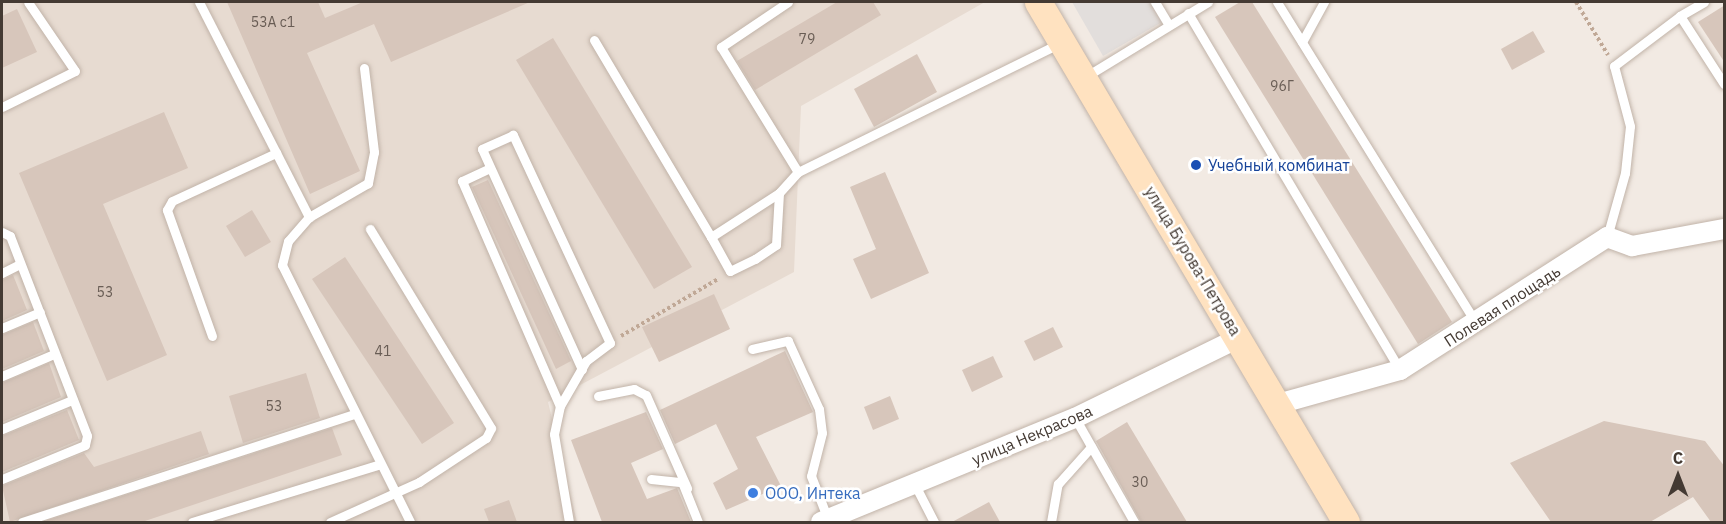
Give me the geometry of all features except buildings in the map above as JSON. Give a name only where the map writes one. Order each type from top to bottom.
[{"type":"main road","name":"улица Бурова-Петрова","points":[[1038,2],[1346,522]]},
{"type":"street","points":[[1608,237],[1632,246],[1725,229]]},
{"type":"street","name":"Полевая площадь","points":[[1278,404],[1400,370],[1477,324],[1608,237]]},
{"type":"street","name":"улица Некрасова","points":[[826,522],[1075,418],[1238,338]]},
{"type":"lane","points":[[2,107],[75,71],[28,2]]},
{"type":"lane","points":[[199,2],[309,217]]},
{"type":"lane","points":[[788,2],[721,47],[798,172]]},
{"type":"lane","points":[[1155,2],[1169,25]]},
{"type":"lane","points":[[1084,78],[1208,2]]},
{"type":"lane","points":[[1277,2],[1477,324]]},
{"type":"lane","points":[[1302,42],[1324,2]]},
{"type":"lane","points":[[1608,237],[1625,173],[1630,126],[1614,66],[1680,16],[1704,2]]},
{"type":"lane","points":[[1188,13],[1400,370]]},
{"type":"lane","points":[[1680,16],[1725,84]]},
{"type":"lane","points":[[594,40],[730,271],[776,245],[779,193]]},
{"type":"lane","points":[[711,237],[779,193],[798,172],[1062,42]]},
{"type":"lane","points":[[364,68],[374,152],[368,183],[309,217],[288,241],[282,265],[410,522]]},
{"type":"lane","points":[[569,522],[554,434],[560,406],[582,369],[610,343],[513,135],[482,149],[582,369]]},
{"type":"lane","points":[[212,336],[167,210],[172,201],[276,153]]},
{"type":"lane","points":[[490,168],[462,181],[560,406]]},
{"type":"lane","points":[[330,522],[395,493],[486,438],[491,428],[370,229]]},
{"type":"lane","points":[[2,232],[10,236],[40,312],[72,400],[85,445],[2,479]]},
{"type":"lane","points":[[2,273],[20,264]]},
{"type":"lane","points":[[2,328],[40,312]]},
{"type":"lane","points":[[752,349],[788,341],[819,409],[822,433],[811,476],[826,522]]},
{"type":"lane","points":[[2,376],[54,354]]},
{"type":"lane","points":[[598,396],[634,389],[646,395],[687,488],[698,522]]},
{"type":"lane","points":[[2,429],[72,400]]},
{"type":"lane","points":[[22,522],[355,414]]},
{"type":"lane","points":[[1075,418],[1134,522]]},
{"type":"lane","points":[[1051,522],[1058,484],[1091,447]]},
{"type":"lane","points":[[192,522],[380,464]]},
{"type":"lane","points":[[651,479],[673,477],[687,488]]},
{"type":"lane","points":[[915,485],[934,522]]},
{"type":"path","points":[[1576,2],[1614,66]]},
{"type":"path","points":[[610,343],[730,271]]},
{"type":"shaded area","points":[[2,2],[985,2],[801,106],[794,272],[548,402],[577,522],[2,522]]},
{"type":"shaded area","points":[[1072,2],[1150,2],[1162,22],[1103,56]]},
{"type":"place","name":"Учебный комбинат","points":[[1196,165]]},
{"type":"place","name":"ООО, Интека","points":[[753,493]]}]
